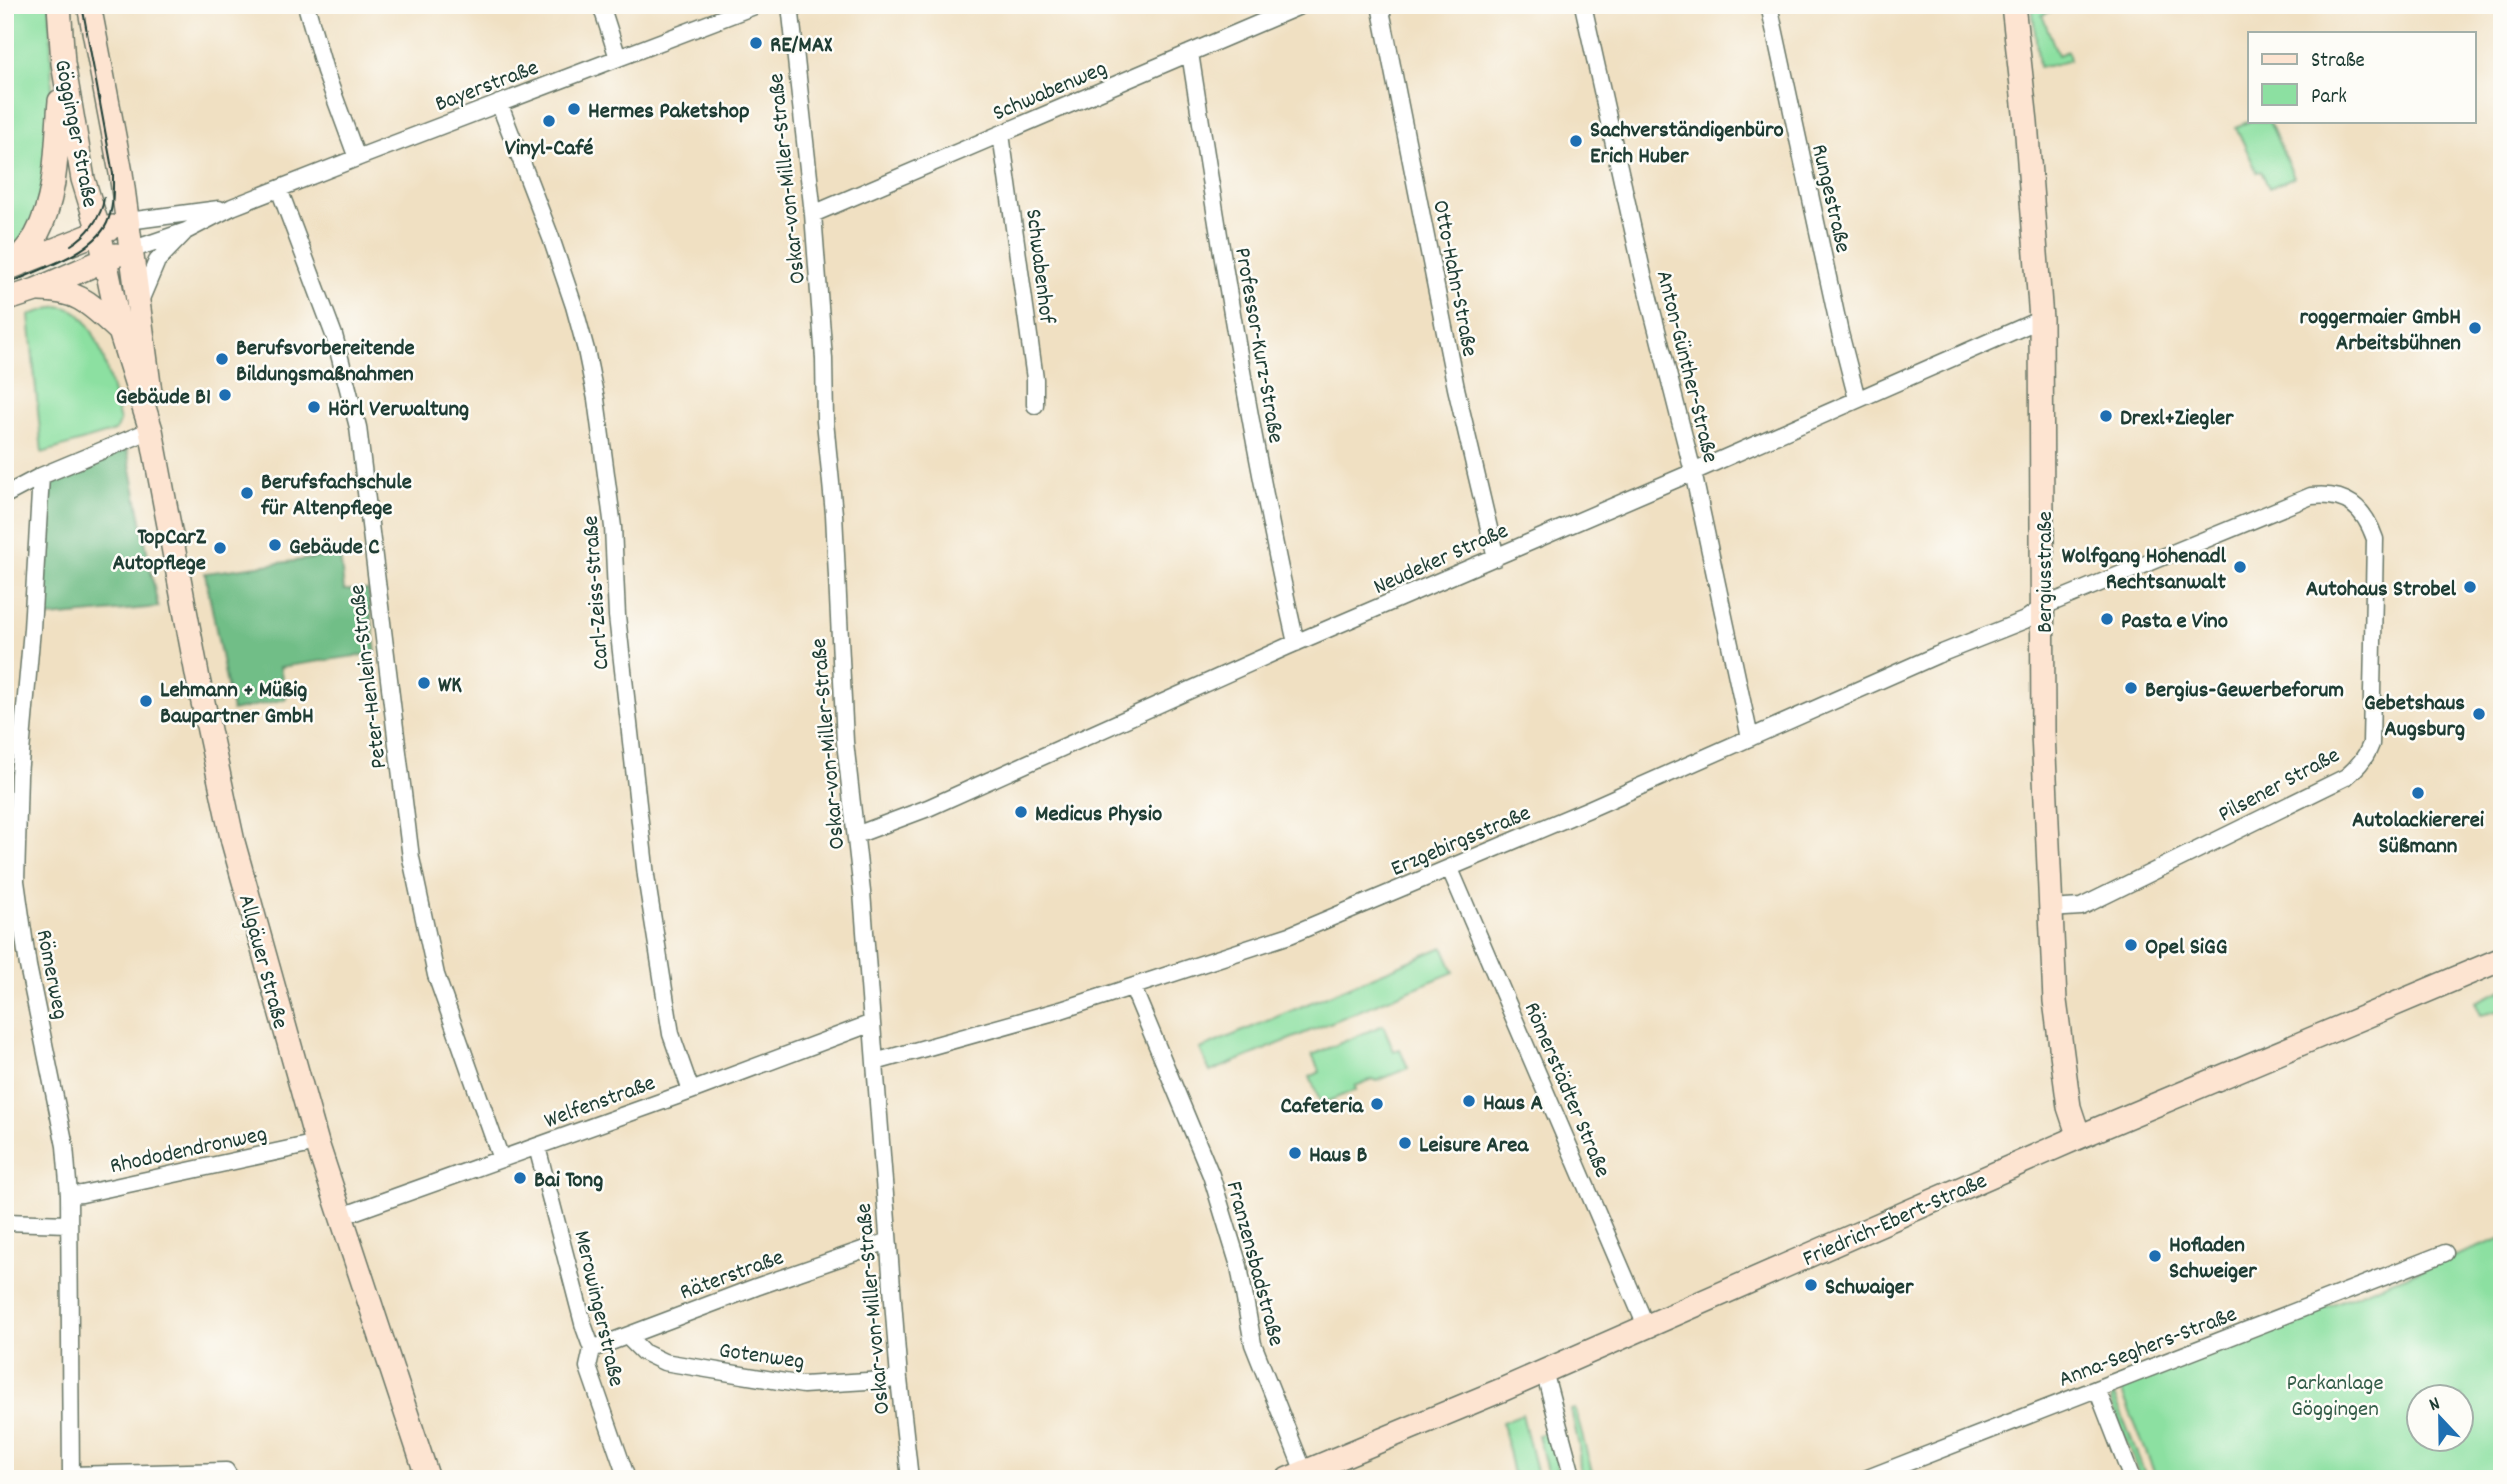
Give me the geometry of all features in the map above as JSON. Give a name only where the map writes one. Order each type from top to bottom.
[{"type":"street","name":"Gögginger Straße","points":[[59,5],[63,63],[83,179],[99,232],[104,260]]},
{"type":"street","name":"Gögginger Straße","points":[[89,5],[128,220],[131,250]]},
{"type":"street","points":[[306,5],[325,71],[356,158]]},
{"type":"street","points":[[601,5],[618,58]]},
{"type":"street","name":"Bayerstraße","points":[[131,250],[186,231],[232,207],[356,158],[757,5]]},
{"type":"street","name":"Oskar-von-Miller-Straße","points":[[790,5],[813,214],[824,359],[825,421],[834,514],[845,742],[862,892],[899,1379],[910,1479]]},
{"type":"street","name":"Schwabenweg","points":[[813,214],[1302,5]]},
{"type":"street","name":"Otto-Hahn-Straße","points":[[1380,5],[1456,388],[1496,558]]},
{"type":"street","name":"Anton-Günther-Straße","points":[[1583,5],[1643,275],[1693,472],[1750,738]]},
{"type":"street","name":"Rungestraße","points":[[1769,5],[1840,333],[1857,399]]},
{"type":"street","name":"Bergiusstraße","points":[[2013,5],[2026,122],[2041,319],[2043,733],[2049,909],[2058,1031],[2069,1107],[2079,1138]]},
{"type":"street","name":"Professor-Kurz-Straße","points":[[1190,53],[1253,433],[1296,643]]},
{"type":"street","points":[[9,268],[36,236],[48,203],[54,169],[63,63]]},
{"type":"street","name":"Carl-Zeiss-Straße","points":[[499,103],[574,306],[596,399],[613,527],[617,616],[647,887],[671,1034],[691,1091]]},
{"type":"street","name":"Schwabenhof","points":[[1001,134],[1035,379],[1035,405]]},
{"type":"street","name":"Peter-Henlein-Straße","points":[[279,189],[334,335],[358,427],[411,858],[436,975],[501,1159]]},
{"type":"street","name":"Bayerstraße","points":[[128,220],[232,207]]},
{"type":"street","points":[[9,268],[128,220]]},
{"type":"street","name":"Bayerstraße","points":[[137,306],[157,261],[186,231]]},
{"type":"street","points":[[5,300],[36,290],[131,250]]},
{"type":"street","name":"Allgäuer Straße","points":[[131,250],[137,306],[150,381],[151,430]]},
{"type":"street","name":"Allgäuer Straße","points":[[104,260],[120,331],[151,430],[198,680],[233,842],[257,934],[317,1143],[428,1479]]},
{"type":"street","points":[[36,290],[61,290],[82,297],[120,331]]},
{"type":"street","name":"Neudeker Straße","points":[[856,835],[928,808],[1296,643],[2041,319]]},
{"type":"street","points":[[5,495],[41,476],[151,430]]},
{"type":"street","name":"Römerweg","points":[[41,476],[33,629],[19,775],[16,881],[28,967],[63,1138],[69,1195],[71,1477]]},
{"type":"street","name":"Pilsener Straße","points":[[2044,606],[2311,496],[2329,494],[2353,504],[2361,510],[2375,538],[2371,744],[2368,754],[2355,770],[2299,801],[2081,907],[2049,909]]},
{"type":"street","name":"Erzgebirgsstraße","points":[[875,1062],[1133,988],[1290,935],[1450,869],[1937,655],[2025,620],[2044,606]]},
{"type":"street","name":"Römerstädter Straße","points":[[1450,869],[1646,1326]]},
{"type":"street","name":"Friedrich-Ebert-Straße","points":[[1296,1476],[1756,1280],[2079,1138],[2502,959]]},
{"type":"street","name":"Franzensbadstraße","points":[[1133,988],[1211,1175],[1239,1266],[1253,1344],[1296,1476]]},
{"type":"street","name":"Welfenstraße","points":[[342,1216],[872,1023]]},
{"type":"street","name":"Rhododendronweg","points":[[69,1195],[317,1143]]},
{"type":"street","name":"Merowingerstraße","points":[[537,1147],[592,1349],[588,1367],[627,1479]]},
{"type":"street","points":[[5,1222],[68,1223]]},
{"type":"street","name":"Räterstraße","points":[[592,1349],[888,1241]]},
{"type":"street","name":"Anna-Seghers-Straße","points":[[1865,1479],[1902,1472],[2098,1389],[2445,1252]]},
{"type":"street","name":"Gotenweg","points":[[627,1336],[643,1352],[664,1362],[803,1385],[899,1379]]},
{"type":"street","points":[[1544,1371],[1573,1479]]},
{"type":"street","points":[[2098,1389],[2132,1479]]},
{"type":"street","points":[[71,1477],[226,1471],[231,1479]]},
{"type":"green space","points":[[5,5],[50,5],[53,128],[37,214],[15,251],[5,257]]},
{"type":"green space","points":[[2032,5],[2051,5],[2053,10],[2042,15],[2058,55],[2068,51],[2070,60],[2039,67]]},
{"type":"green space","points":[[2248,122],[2269,122],[2294,177],[2269,188],[2261,171],[2257,172],[2236,127]]},
{"type":"green space","points":[[58,306],[77,312],[90,327],[101,352],[120,421],[115,431],[42,453],[29,315]]},
{"type":"green space","points":[[127,449],[158,607],[40,618],[49,481]]},
{"type":"green space","points":[[340,555],[344,590],[368,590],[376,653],[280,667],[286,699],[232,711],[205,573]]},
{"type":"green space","points":[[1443,947],[1454,972],[1210,1072],[1200,1049]]},
{"type":"green space","points":[[2502,990],[2502,1010],[2481,1015],[2475,1002]]},
{"type":"green space","points":[[1383,1025],[1394,1051],[1400,1049],[1408,1068],[1377,1081],[1373,1079],[1355,1086],[1356,1090],[1321,1104],[1310,1077],[1320,1072],[1312,1055]]},
{"type":"green space","name":"Parkanlage Göggingen","points":[[2502,1238],[2502,1479],[2157,1479],[2120,1387]]},
{"type":"green space","points":[[2113,1392],[2147,1479],[2141,1479],[2111,1402]]},
{"type":"green space","points":[[1575,1409],[1592,1472],[1580,1475],[1579,1446],[1571,1410]]},
{"type":"green space","points":[[1522,1414],[1538,1479],[1514,1479],[1502,1422]]},
{"type":"green space","points":[[1549,1432],[1561,1479],[1549,1479],[1538,1435]]},
{"type":"tram line","points":[[5,285],[76,253],[100,234],[109,217],[113,199],[113,174],[82,5]]},
{"type":"tram line","points":[[71,245],[93,225],[104,198]]},
{"type":"place","name":"RE/MAX","points":[[756,43]]},
{"type":"place","name":"Hermes Paketshop","points":[[574,109]]},
{"type":"place","name":"Vinyl-Café","points":[[549,121]]},
{"type":"place","name":"Sachverständigenbüro Erich Huber","points":[[1576,141]]},
{"type":"place","name":"roggermaier GmbH Arbeitsbühnen","points":[[2475,328]]},
{"type":"place","name":"Berufsvorbereitende Bildungsmaßnahmen","points":[[222,359]]},
{"type":"place","name":"Gebäude B1","points":[[225,395]]},
{"type":"place","name":"Hörl Verwaltung","points":[[314,407]]},
{"type":"place","name":"Drexl+Ziegler","points":[[2106,416]]},
{"type":"place","name":"Berufsfachschule für Altenpflege","points":[[247,493]]},
{"type":"place","name":"Gebäude C","points":[[275,545]]},
{"type":"place","name":"TopCarZ Autopflege","points":[[220,548]]},
{"type":"place","name":"Wolfgang Hohenadl Rechtsanwalt","points":[[2240,567]]},
{"type":"place","name":"Autohaus Strobel","points":[[2470,587]]},
{"type":"place","name":"Pasta e Vino","points":[[2107,619]]},
{"type":"place","name":"WK","points":[[424,683]]},
{"type":"place","name":"Bergius-Gewerbeforum","points":[[2131,688]]},
{"type":"place","name":"Lehmann + Müßig Baupartner GmbH","points":[[146,701]]},
{"type":"place","name":"Gebetshaus Augsburg","points":[[2479,714]]},
{"type":"place","name":"Autolackiererei Süßmann","points":[[2418,793]]},
{"type":"place","name":"Medicus Physio","points":[[1021,812]]},
{"type":"place","name":"Opel SiGG","points":[[2131,945]]},
{"type":"place","name":"Haus A","points":[[1469,1101]]},
{"type":"place","name":"Cafeteria","points":[[1377,1104]]},
{"type":"place","name":"Leisure Area","points":[[1405,1143]]},
{"type":"place","name":"Haus B","points":[[1295,1153]]},
{"type":"place","name":"Bai Tong","points":[[520,1178]]},
{"type":"place","name":"Hofladen Schweiger","points":[[2155,1256]]},
{"type":"place","name":"Schwaiger","points":[[1811,1285]]}]
